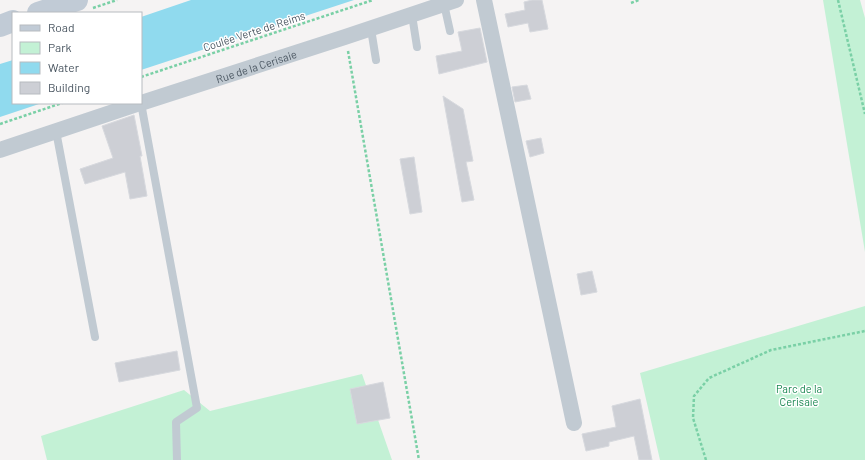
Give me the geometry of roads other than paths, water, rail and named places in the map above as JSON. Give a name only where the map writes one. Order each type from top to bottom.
[{"type":"street","points":[[484,0],[574,424]]},
{"type":"street","name":"Rue de la Cerisaie","points":[[142,103],[450,2]]},
{"type":"street","points":[[43,12],[84,4]]},
{"type":"street","points":[[0,26],[12,21]]},
{"type":"street","name":"Rue de la Cerisaie","points":[[0,150],[138,104]]},
{"type":"lane","name":"Rue de la Cerisaie","points":[[450,2],[450,31]]},
{"type":"lane","points":[[412,15],[417,47]]},
{"type":"lane","points":[[371,28],[376,60]]},
{"type":"lane","points":[[141,104],[197,408],[176,422],[178,460]]},
{"type":"lane","points":[[56,131],[95,337]]},
{"type":"water","points":[[191,0],[354,0],[142,70],[142,17]]},
{"type":"water","points":[[12,60],[12,104],[39,104],[0,117],[0,64]]},
{"type":"park label","name":"Parc de la Cerisaie","points":[[799,394]]}]
